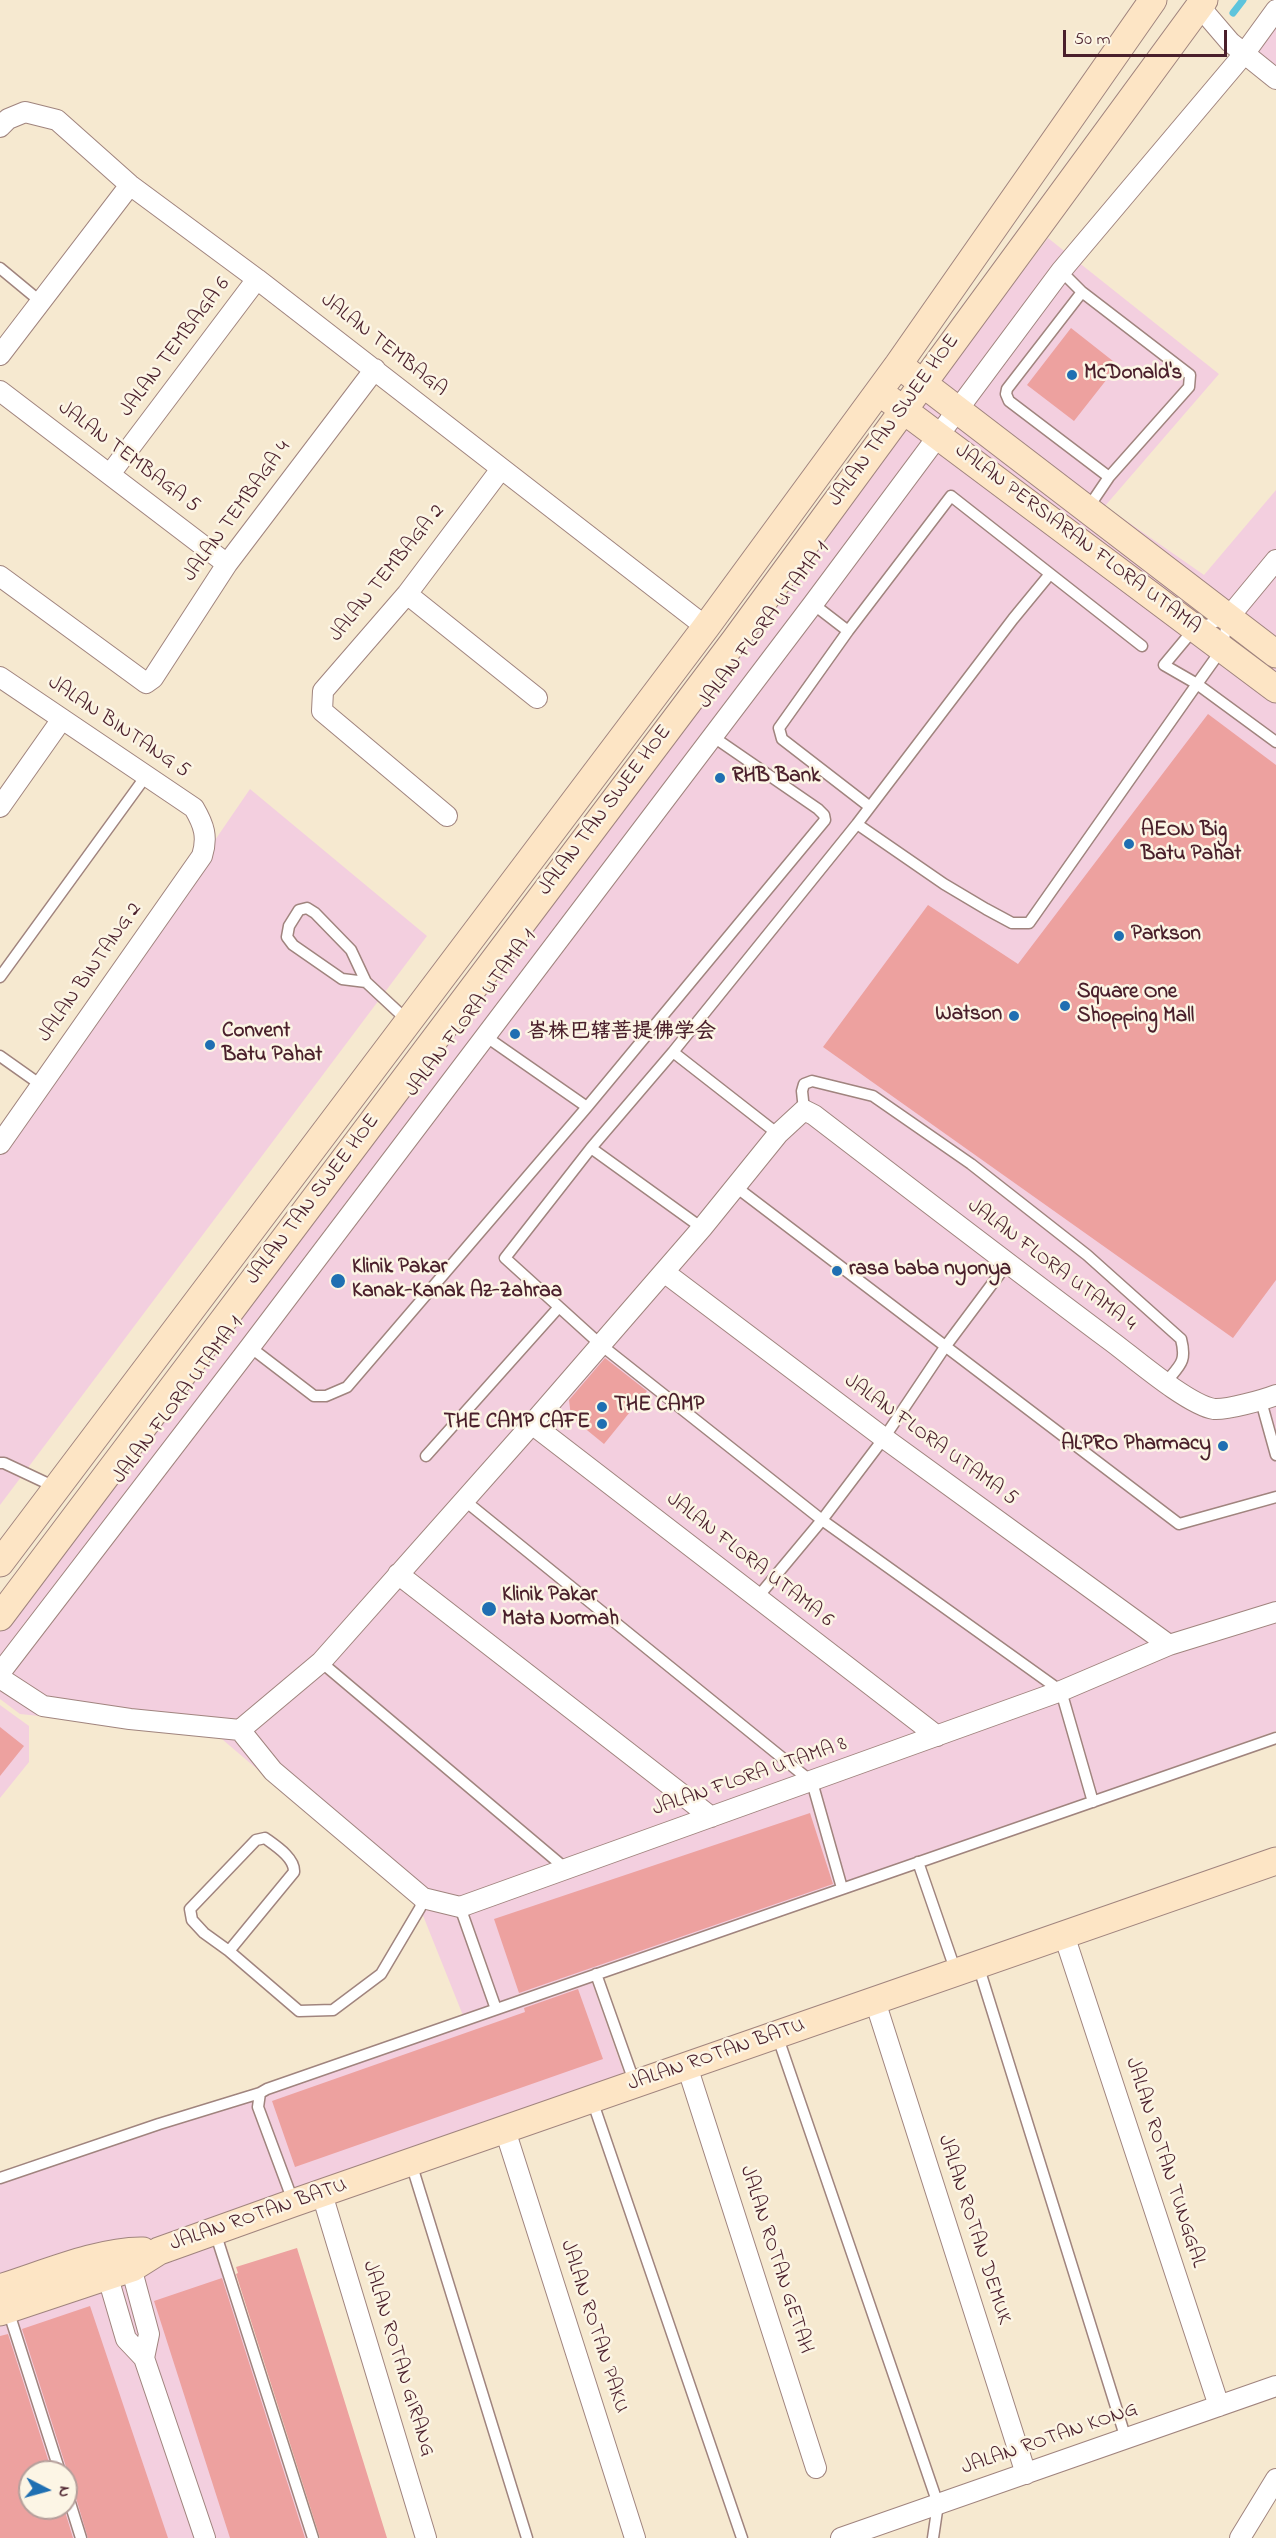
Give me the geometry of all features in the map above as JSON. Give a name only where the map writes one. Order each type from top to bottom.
[{"type":"main road","name":"JALAN TAN SWEE HOE","points":[[0,1563],[706,627],[898,364],[1148,2]]},
{"type":"main road","name":"JALAN TAN SWEE HOE","points":[[0,1617],[735,640],[923,382],[1205,9]]},
{"type":"main road","name":"JALAN PERSIARAN FLORA UTAMA","points":[[898,364],[1276,654]]},
{"type":"main road","name":"JALAN PERSIARAN FLORA UTAMA","points":[[878,391],[1276,689]]},
{"type":"main road","name":"JALAN ROTAN BATU","points":[[3,2304],[1276,1861]]},
{"type":"street","points":[[1205,9],[1237,48],[1276,79]]},
{"type":"street","name":"JALAN FLORA UTAMA 1","points":[[0,1673],[813,604],[1061,271],[1237,48],[1276,10]]},
{"type":"street","name":"JALAN TEMBAGA","points":[[0,127],[8,119],[25,112],[57,120],[130,185],[375,369],[706,627]]},
{"type":"street","points":[[0,355],[130,185]]},
{"type":"street","name":"JALAN TEMBAGA 6","points":[[110,474],[257,279]]},
{"type":"street","name":"JALAN TEMBAGA 4","points":[[0,576],[143,683],[153,678],[227,564],[375,369]]},
{"type":"street","name":"JALAN TEMBAGA 5","points":[[0,391],[227,564]]},
{"type":"street","name":"JALAN TEMBAGA 2","points":[[447,816],[322,711],[323,691],[407,594],[501,468]]},
{"type":"street","points":[[1228,618],[1276,560]]},
{"type":"street","points":[[407,594],[537,698]]},
{"type":"street","name":"JALAN BINTANG 5","points":[[0,677],[194,808],[204,824]]},
{"type":"street","points":[[0,807],[62,719]]},
{"type":"street","name":"JALAN BINTANG 2","points":[[0,1144],[202,856],[206,842],[204,824]]},
{"type":"street","points":[[240,1730],[321,1662],[601,1345],[702,1228],[778,1134],[809,1113]]},
{"type":"street","name":"JALAN FLORA UTAMA 4","points":[[809,1113],[1007,1264],[1166,1382],[1197,1402],[1214,1409],[1268,1398]]},
{"type":"street","name":"JALAN FLORA UTAMA 5","points":[[664,1272],[884,1438],[1169,1645]]},
{"type":"street","name":"JALAN FLORA UTAMA 6","points":[[532,1424],[937,1736]]},
{"type":"street","points":[[398,1574],[711,1817]]},
{"type":"street","name":"JALAN FLORA UTAMA 8","points":[[460,1907],[1061,1691],[1169,1645],[1276,1612]]},
{"type":"street","points":[[0,1678],[42,1706],[130,1719],[240,1730],[273,1771],[423,1898],[460,1907]]},
{"type":"street","name":"JALAN ROTAN TUNGGAL","points":[[1064,1935],[1220,2406]]},
{"type":"street","name":"JALAN ROTAN DEMUK","points":[[875,2001],[1026,2474]]},
{"type":"street","name":"JALAN ROTAN GETAH","points":[[687,2066],[816,2468]]},
{"type":"street","name":"JALAN ROTAN PAKU","points":[[505,2130],[634,2538]]},
{"type":"street","name":"JALAN ROTAN GIRANG","points":[[322,2194],[426,2538]]},
{"type":"street","points":[[117,2263],[149,2334],[144,2358],[205,2538]]},
{"type":"street","name":"JALAN ROTAN KONG","points":[[841,2538],[1276,2386]]},
{"type":"street","points":[[1240,2538],[1276,2480]]},
{"type":"lane","points":[[0,268],[41,302]]},
{"type":"lane","points":[[1061,271],[1082,292],[1190,375],[1189,387],[1109,477],[1086,510]]},
{"type":"lane","points":[[1082,292],[1007,389],[1006,394],[1009,400],[1109,477]]},
{"type":"lane","points":[[870,807],[782,739],[779,728],[951,496],[1142,646]]},
{"type":"lane","points":[[1050,574],[1013,619],[882,793],[673,1052],[591,1148],[506,1256],[507,1260],[601,1345],[822,1520],[1061,1691],[1092,1802]]},
{"type":"lane","points":[[813,604],[848,632]]},
{"type":"lane","points":[[857,824],[944,884],[986,909],[1012,923],[1029,923],[1197,684],[1222,649],[1228,618],[1194,628],[1164,665],[1197,684],[1276,742]]},
{"type":"lane","points":[[250,1347],[314,1396],[326,1396],[347,1387],[587,1107],[825,820],[824,815],[818,809],[712,736]]},
{"type":"lane","points":[[0,977],[146,776]]},
{"type":"lane","points":[[366,982],[342,979],[293,945],[287,937],[289,926],[299,910],[307,908],[315,913],[351,950],[366,982],[410,1022]]},
{"type":"lane","points":[[485,1036],[587,1107]]},
{"type":"lane","points":[[673,1052],[778,1134]]},
{"type":"lane","points":[[0,1056],[41,1085]]},
{"type":"lane","points":[[809,1113],[802,1091],[804,1083],[812,1081],[873,1096],[971,1164],[1087,1255],[1181,1338],[1185,1352],[1184,1361],[1166,1382]]},
{"type":"lane","points":[[591,1148],[702,1228]]},
{"type":"lane","points":[[735,1187],[1179,1524],[1276,1497]]},
{"type":"lane","points":[[757,1598],[822,1520],[884,1438],[945,1347],[1007,1264]]},
{"type":"lane","points":[[426,1456],[558,1307]]},
{"type":"lane","points":[[1268,1398],[1276,1455]]},
{"type":"lane","points":[[0,1463],[56,1487]]},
{"type":"lane","points":[[464,1500],[812,1782],[842,1888]]},
{"type":"lane","points":[[321,1662],[565,1868]]},
{"type":"lane","points":[[0,2178],[159,2124],[260,2093],[1276,1738]]},
{"type":"lane","points":[[229,1951],[294,1872],[291,1860],[265,1838],[255,1840],[190,1908],[192,1920],[299,2011],[333,2010],[381,1974],[420,1908],[423,1898]]},
{"type":"lane","points":[[918,1862],[967,1968],[1126,2439]]},
{"type":"lane","points":[[460,1907],[496,2009]]},
{"type":"lane","points":[[596,1974],[635,2084]]},
{"type":"lane","points":[[776,2035],[938,2504],[933,2538]]},
{"type":"lane","points":[[260,2093],[258,2107],[293,2203]]},
{"type":"lane","points":[[592,2099],[742,2538]]},
{"type":"lane","points":[[411,2163],[527,2538]]},
{"type":"lane","points":[[215,2231],[313,2538]]},
{"type":"lane","points":[[3,2304],[56,2460]]},
{"type":"lane","points":[[75,2520],[81,2538]]},
{"type":"shaded area","points":[[1276,0],[1276,88],[1232,53]]},
{"type":"shaded area","points":[[1048,238],[1219,374],[1105,506],[1204,575],[1276,490],[1276,1731],[464,2018],[420,1908],[216,1734],[20,1714],[0,1699],[0,1623]]},
{"type":"shaded area","name":"Convent Batu Pahat","points":[[250,789],[427,936],[0,1505],[0,1154]]},
{"type":"shaded area","points":[[0,1705],[29,1726],[29,1762],[0,1798]]},
{"type":"shaded area","points":[[592,1982],[625,2076],[154,2239],[125,2238],[0,2276],[0,2172]]},
{"type":"shaded area","points":[[225,2242],[319,2538],[0,2538],[0,2323]]},
{"type":"building","name":"McDonald's","points":[[1071,328],[1118,365],[1074,421],[1027,385]]},
{"type":"building","name":"Square One Shopping Mall","points":[[1208,714],[1276,765],[1276,1280],[1233,1338],[823,1047],[928,905],[1018,964]]},
{"type":"building","name":"THE CAMP","points":[[605,1358],[647,1391],[604,1444],[571,1417],[569,1400]]},
{"type":"building","points":[[0,1727],[24,1746],[0,1776]]},
{"type":"building","points":[[810,1813],[833,1884],[519,1993],[494,1919]]},
{"type":"building","points":[[578,1989],[603,2059],[295,2167],[272,2101],[525,2012],[524,2008]]},
{"type":"building","points":[[297,2248],[387,2538],[320,2538],[236,2274],[238,2273],[236,2267]]},
{"type":"building","points":[[222,2278],[305,2538],[230,2538],[154,2301]]},
{"type":"building","points":[[90,2306],[168,2538],[88,2538],[78,2505],[78,2460],[64,2460],[22,2329]]},
{"type":"building","points":[[8,2334],[48,2460],[18,2460],[18,2520],[68,2520],[73,2538],[0,2538],[0,2336]]},
{"type":"waterway","points":[[1233,13],[1243,0]]},
{"type":"place","name":"McDonald's","points":[[1072,375]]},
{"type":"place","name":"RHB Bank","points":[[720,778]]},
{"type":"place","name":"AEON Big Batu Pahat","points":[[1129,844]]},
{"type":"place","name":"Parkson","points":[[1119,936]]},
{"type":"place","name":"Square One Shopping Mall","points":[[1065,1006]]},
{"type":"place","name":"Watson","points":[[1014,1016]]},
{"type":"place","name":"峇株巴辖菩提佛学会","points":[[515,1034]]},
{"type":"place","name":"Convent Batu Pahat","points":[[210,1045]]},
{"type":"place","name":"rasa baba nyonya","points":[[837,1271]]},
{"type":"place","name":"Klinik Pakar Kanak-Kanak Az-Zahraa","points":[[338,1281]]},
{"type":"place","name":"THE CAMP","points":[[602,1407]]},
{"type":"place","name":"THE CAMP CAFE","points":[[602,1424]]},
{"type":"place","name":"ALPRO Pharmacy","points":[[1223,1446]]},
{"type":"place","name":"Klinik Pakar Mata Normah","points":[[489,1609]]}]
